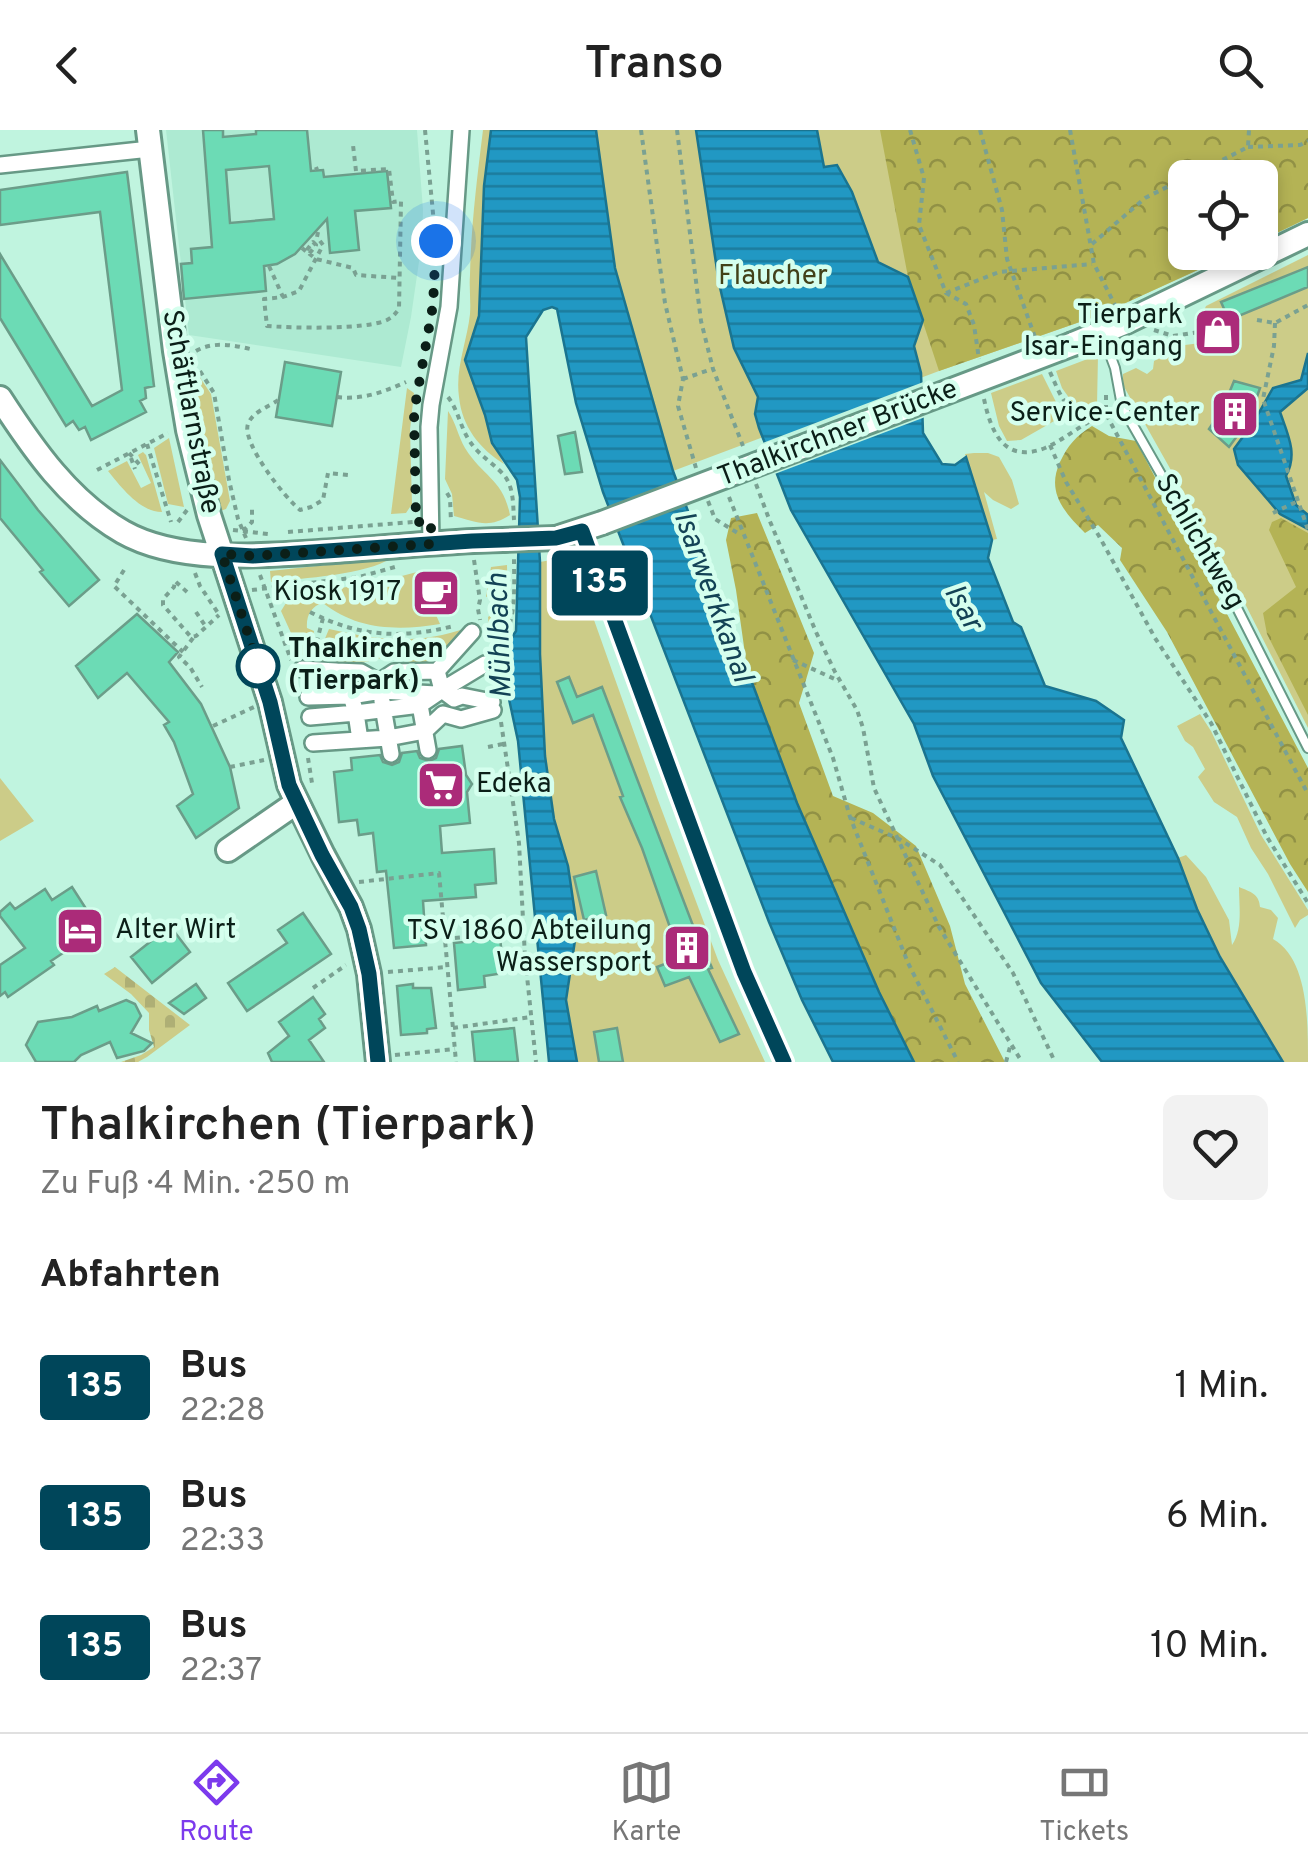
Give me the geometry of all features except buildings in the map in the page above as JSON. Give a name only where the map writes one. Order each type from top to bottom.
[{"type":"street","points":[[431,533],[430,416],[450,307],[461,130]]},
{"type":"street","points":[[0,165],[149,140]]},
{"type":"street","name":"Schäftlarnstraße","points":[[149,140],[185,354],[188,430],[209,515],[270,702],[289,785],[351,907],[369,974],[378,1062]]},
{"type":"street","name":"Thalkirchner Brücke","points":[[0,398],[47,465],[73,494],[102,518],[146,543],[172,550],[253,556],[431,533],[509,530],[556,538],[1073,344],[1308,234]]},
{"type":"street","points":[[592,527],[744,972],[784,1062]]},
{"type":"street","points":[[437,671],[476,628]]},
{"type":"street","points":[[310,717],[420,706],[485,664]]},
{"type":"street","points":[[307,665],[361,672],[380,687],[389,746]]},
{"type":"street","points":[[336,671],[351,696],[360,740]]},
{"type":"street","points":[[380,687],[394,672],[437,671]]},
{"type":"street","points":[[313,744],[360,740],[389,746],[425,731],[443,714],[444,694],[437,671]]},
{"type":"street","points":[[308,697],[351,696],[380,687],[462,696],[495,707]]},
{"type":"street","points":[[420,706],[428,750]]},
{"type":"street","points":[[443,714],[461,718],[495,707]]},
{"type":"street","points":[[228,850],[296,803]]},
{"type":"lane","name":"Schlichtweg","points":[[1102,332],[1115,368],[1122,406],[1235,604],[1308,748]]},
{"type":"path","points":[[426,130],[436,254]]},
{"type":"path","points":[[641,130],[665,303],[683,379],[713,369]]},
{"type":"path","points":[[677,130],[701,320],[713,369],[743,444]]},
{"type":"path","points":[[910,130],[924,178],[919,224],[946,292],[998,272],[1094,264]]},
{"type":"path","points":[[980,130],[1002,210],[1011,272]]},
{"type":"path","points":[[1070,130],[1094,264],[1119,313]]},
{"type":"path","points":[[1248,147],[1249,130]]},
{"type":"path","points":[[1222,160],[1248,147],[1308,142]]},
{"type":"path","points":[[318,232],[316,236],[323,244],[299,291],[264,298],[267,326],[374,324],[391,318],[398,309],[401,201],[393,202],[389,168],[356,171],[354,145]]},
{"type":"path","points":[[1092,244],[1145,198],[1168,187]]},
{"type":"path","points":[[302,248],[309,254],[316,245],[313,242],[306,251],[313,256],[316,259],[354,268],[356,275],[399,278]]},
{"type":"path","points":[[269,266],[284,296]]},
{"type":"path","points":[[1257,320],[1276,322],[1308,304]]},
{"type":"path","points":[[1276,322],[1262,399],[1308,530]]},
{"type":"path","points":[[1145,326],[1173,336],[1238,326]]},
{"type":"path","points":[[185,354],[213,345],[254,350]]},
{"type":"path","points":[[185,354],[188,353],[214,393],[229,480],[243,531]]},
{"type":"path","points":[[337,398],[380,393],[406,382]]},
{"type":"path","points":[[446,393],[477,453],[503,474],[510,485],[509,530]]},
{"type":"path","points":[[278,400],[251,417],[246,434],[292,503],[300,510],[312,507],[322,500],[328,473],[348,475]]},
{"type":"path","points":[[1089,420],[1106,414],[1308,794]]},
{"type":"path","points":[[97,470],[171,431]]},
{"type":"path","points":[[147,444],[170,522]]},
{"type":"path","points":[[1050,445],[1066,482],[1147,624],[1212,723],[1267,837],[1308,903]]},
{"type":"path","points":[[129,453],[138,468]]},
{"type":"path","points":[[229,480],[236,478]]},
{"type":"path","points":[[756,482],[816,632],[863,728],[874,788],[940,927],[1022,1062]]},
{"type":"path","points":[[725,488],[833,758],[850,817],[908,964],[958,1062]]},
{"type":"path","points":[[1273,513],[1298,502]]},
{"type":"path","points":[[243,531],[252,522],[252,507]]},
{"type":"path","points":[[243,531],[269,534]]},
{"type":"path","points":[[287,532],[431,533]]},
{"type":"path","points":[[473,557],[480,600],[476,628],[491,652],[502,643],[510,626],[514,566]]},
{"type":"path","points":[[265,588],[359,577],[410,562]]},
{"type":"path","points":[[124,570],[114,586],[183,652]]},
{"type":"path","points":[[186,592],[175,580],[163,605],[194,638]]},
{"type":"path","points":[[200,586],[224,622]]},
{"type":"path","points":[[575,604],[591,598]]},
{"type":"path","points":[[476,628],[478,609]]},
{"type":"path","points":[[310,612],[390,636],[454,626]]},
{"type":"path","points":[[194,614],[206,627]]},
{"type":"path","points":[[202,687],[179,657],[219,615]]},
{"type":"path","points":[[307,665],[323,618]]},
{"type":"path","points":[[793,660],[840,681]]},
{"type":"path","points":[[213,726],[254,707]]},
{"type":"path","points":[[495,707],[505,744],[519,843],[536,1062]]},
{"type":"path","points":[[488,747],[505,744]]},
{"type":"path","points":[[230,767],[268,758]]},
{"type":"path","points":[[850,817],[899,839],[940,865],[1013,973],[1055,1062]]},
{"type":"path","points":[[384,879],[439,873],[456,1062]]},
{"type":"path","points":[[445,939],[523,931]]},
{"type":"path","points":[[313,988],[364,952]]},
{"type":"path","points":[[398,971],[447,966]]},
{"type":"path","points":[[452,1028],[531,1017]]},
{"type":"path","points":[[1006,1062],[1012,1043]]},
{"type":"path","points":[[406,1054],[454,1049]]},
{"type":"shaded area","points":[[166,130],[417,130],[422,241],[401,367],[189,335]]},
{"type":"green space","points":[[483,130],[491,130],[484,186],[479,316],[465,360],[492,443],[504,464],[480,444],[468,427],[458,386],[470,314],[472,239]]},
{"type":"green space","name":"Flaucher","points":[[596,130],[1308,130],[1308,218],[1278,232],[1278,160],[1168,160],[1168,270],[1198,270],[1097,316],[673,471],[615,268]]},
{"type":"green space","points":[[880,130],[1308,130],[1308,218],[1278,232],[1278,160],[1168,160],[1168,270],[1198,270],[1097,316],[939,371],[908,277]]},
{"type":"green space","points":[[1308,255],[1308,728],[1234,582],[1123,385],[1123,374],[1136,368],[1147,374],[1154,361],[1185,345],[1208,342],[1203,313],[1206,306]]},
{"type":"green space","points":[[1098,355],[1097,406],[1088,414],[1080,413],[1062,388],[1056,371]]},
{"type":"green space","points":[[189,361],[211,394],[230,501],[220,511],[197,409]]},
{"type":"green space","points":[[1042,374],[1063,416],[1021,440],[1007,441],[991,393]]},
{"type":"green space","points":[[407,388],[414,393],[410,430],[412,504],[406,513],[391,514]]},
{"type":"green space","points":[[448,411],[465,448],[503,493],[510,515],[482,523],[454,516],[452,494],[445,479]]},
{"type":"green space","points":[[1092,426],[1109,436],[1136,441],[1308,768],[1308,892],[1167,632],[1120,560],[1122,548],[1098,525],[1085,533],[1059,501],[1055,483],[1060,462],[1073,441]]},
{"type":"green space","points":[[169,438],[184,507],[168,504],[154,448]]},
{"type":"green space","points":[[143,452],[162,512],[139,503],[108,471],[127,461],[141,488],[151,483],[138,455]]},
{"type":"green space","points":[[988,453],[999,457],[1019,504],[1011,509],[984,492],[997,539],[992,540],[965,454]]},
{"type":"green space","points":[[757,513],[814,653],[799,703],[833,796],[873,813],[916,846],[950,926],[965,984],[1005,1062],[914,1062],[879,992],[797,803],[747,668],[726,540],[731,518]]},
{"type":"green space","points":[[1281,518],[1308,533],[1308,715],[1267,634],[1263,613],[1296,587],[1269,530],[1272,522]]},
{"type":"green space","points":[[567,557],[583,589],[718,960],[765,1062],[577,1062],[566,1000],[577,927],[545,756],[540,654],[540,562]]},
{"type":"green space","points":[[391,558],[351,572],[271,582],[270,571]]},
{"type":"green space","points":[[507,565],[508,613],[496,642],[490,638],[488,617],[500,609],[493,594],[486,597],[491,567]]},
{"type":"green space","points":[[417,572],[440,624],[378,626],[350,619],[323,603],[308,616],[307,628],[314,631],[309,657],[301,655],[281,611],[291,595],[375,583]]},
{"type":"green space","points":[[466,628],[436,661],[410,663],[402,654],[346,665],[316,660],[329,629],[398,639],[432,637]]},
{"type":"green space","points":[[1200,714],[1261,835],[1308,910],[1295,928],[1237,817],[1214,802],[1198,777],[1205,769],[1177,726]]},
{"type":"green space","points":[[0,778],[34,821],[0,841]]},
{"type":"green space","points":[[1186,855],[1206,877],[1229,920],[1232,945],[1239,925],[1239,887],[1254,894],[1260,907],[1271,910],[1278,918],[1273,939],[1293,961],[1304,992],[1308,1062],[1283,1062],[1239,988],[1188,885],[1178,858]]},
{"type":"green space","points":[[115,967],[190,1025],[138,1062],[121,1062],[154,1047],[149,1013],[104,974]]},
{"type":"water","name":"Isarwerkkanal","points":[[491,130],[596,130],[615,268],[673,471],[797,803],[879,992],[914,1062],[833,1062],[802,1000],[603,492],[576,403],[557,309],[552,307],[543,310],[526,337],[540,562],[545,756],[577,927],[566,1000],[577,1062],[549,1062],[518,741],[503,651],[516,631],[520,497],[517,480],[492,443],[465,360],[479,316],[484,186]]},
{"type":"water","name":"Isar","points":[[696,130],[817,130],[824,167],[837,165],[852,192],[878,262],[908,277],[923,320],[914,346],[921,373],[923,433],[942,464],[955,465],[966,457],[992,540],[988,558],[1013,622],[1021,627],[1045,686],[1096,701],[1124,720],[1121,738],[1178,858],[1197,909],[1220,957],[1283,1062],[1102,1062],[1041,983],[933,776],[914,724],[791,510],[759,428],[755,414],[758,397],[734,348],[719,283]]},
{"type":"water","points":[[1308,353],[1308,388],[1280,412],[1291,452],[1286,476],[1296,505],[1308,515],[1308,529],[1280,514],[1238,465],[1234,449],[1273,388],[1301,380]]},
{"type":"pier","points":[[926,381],[928,416],[772,475],[760,444]]},
{"type":"bus line","name":"135","points":[[378,1062],[369,974],[359,929],[289,785],[270,702],[222,554],[253,556],[556,538],[582,531],[744,972],[784,1062]]},
{"type":"place","name":"Tierpark Isar-Eingang","points":[[1218,332]]},
{"type":"place","name":"Service-Center","points":[[1235,414]]},
{"type":"place","name":"Kiosk 1917","points":[[436,593]]},
{"type":"place","name":"Thalkirchen (Tierpark)","points":[[258,666]]},
{"type":"place","name":"Edeka","points":[[441,785]]},
{"type":"place","name":"Alter Wirt","points":[[80,931]]},
{"type":"place","name":"TSV 1860 Abteilung Wassersport","points":[[687,948]]},
{"type":"route","points":[[258,666],[261,674],[222,554],[253,556],[431,544],[431,522],[416,522],[414,412],[433,305],[436,241]]},
{"type":"water label","name":"Mühlbach","points":[[501,636]]}]
